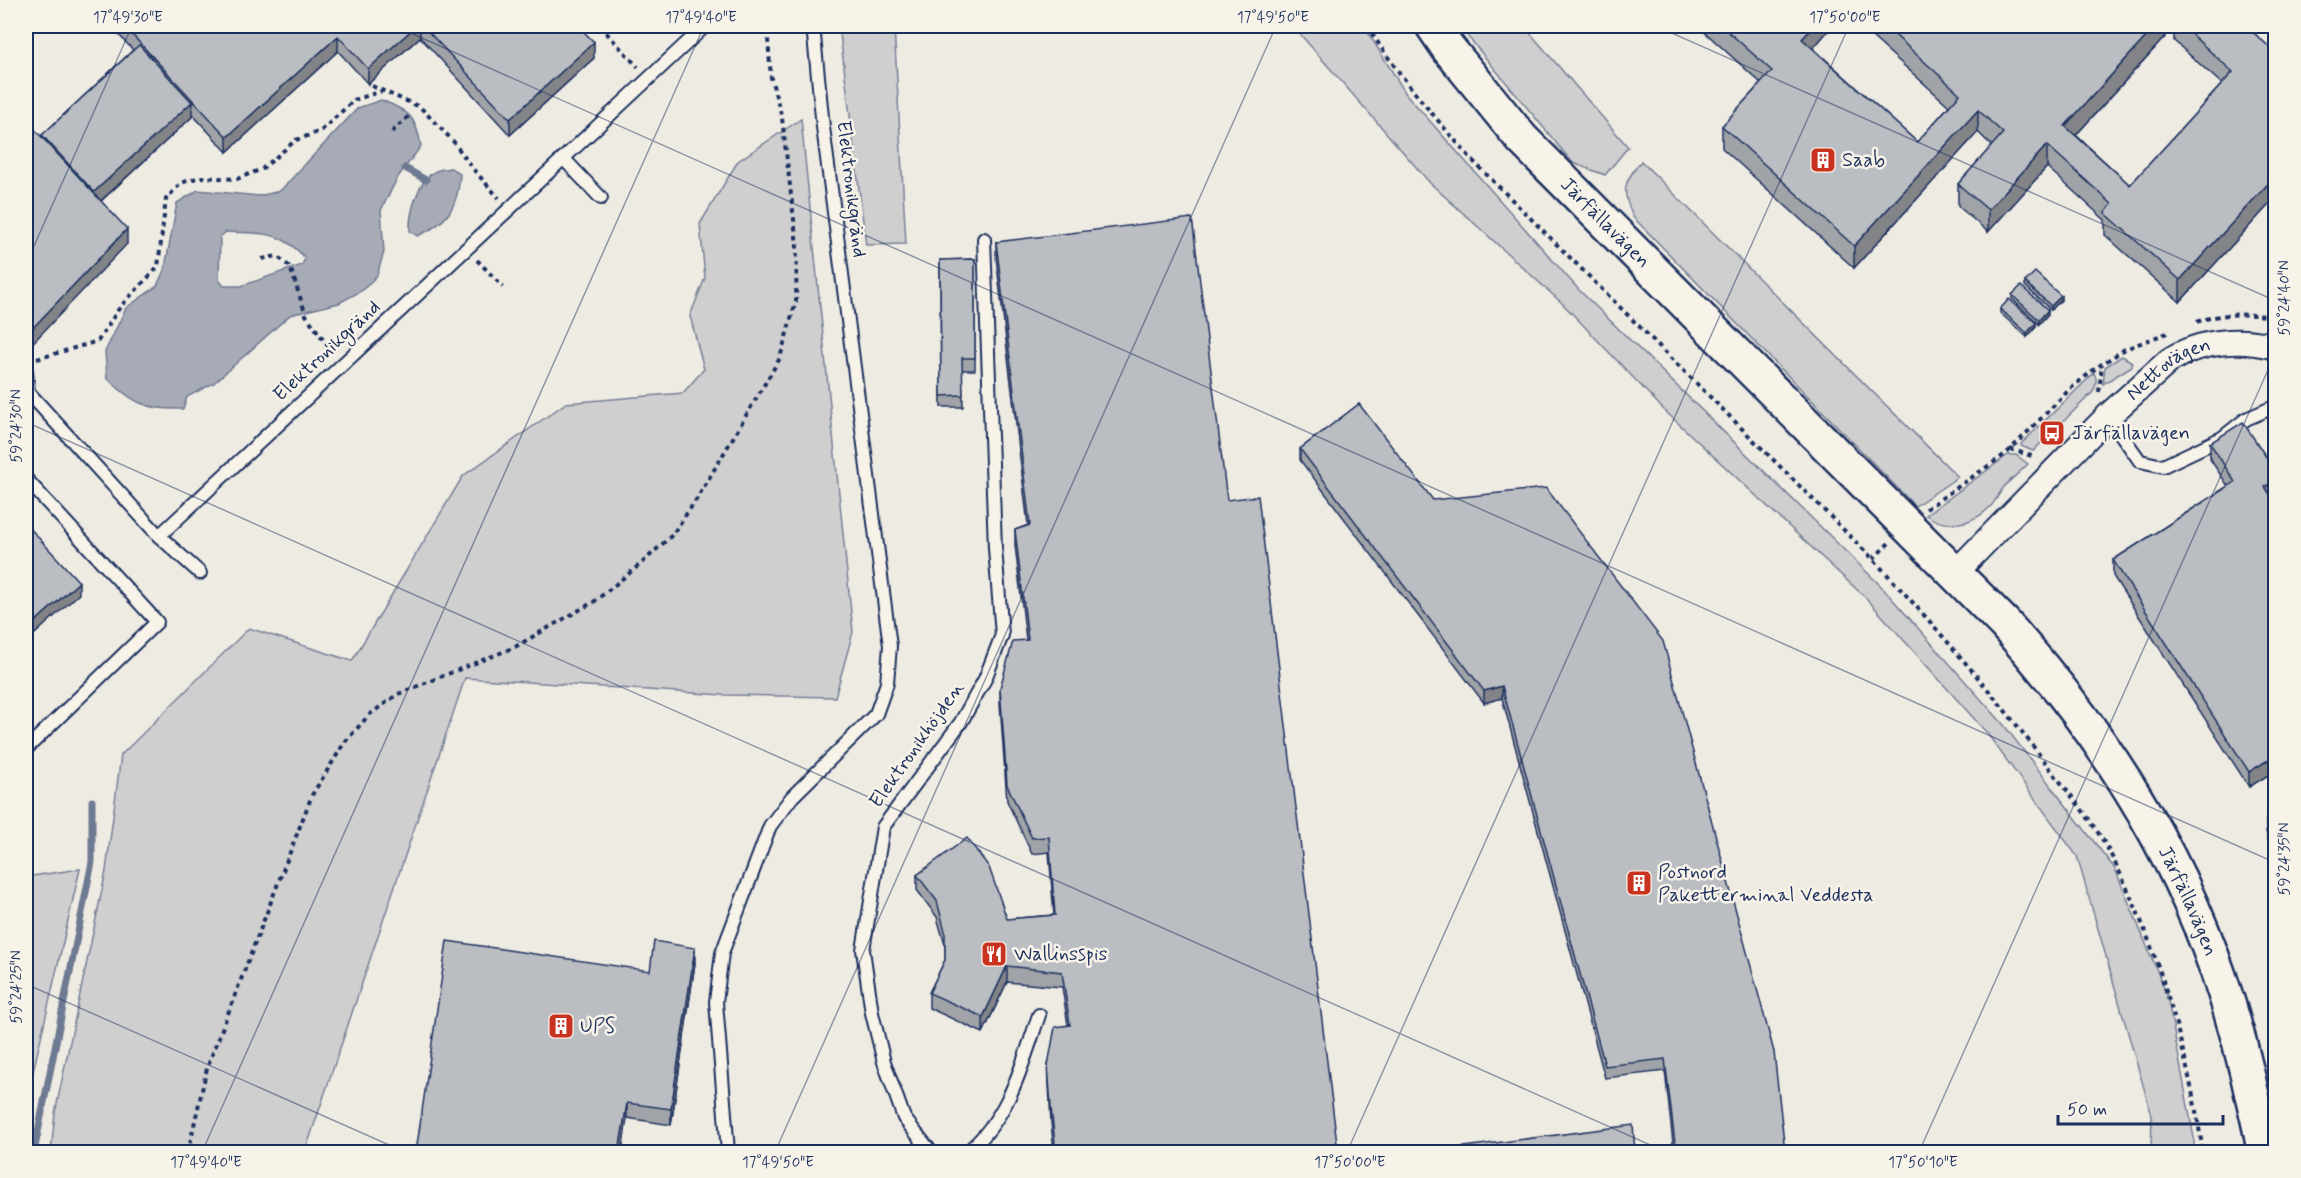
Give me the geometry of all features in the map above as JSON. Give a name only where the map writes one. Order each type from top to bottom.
[{"type":"street","name":"Järfällavägen","points":[[1433,26],[1521,139],[1955,573],[2045,668],[2100,741],[2163,842],[2216,962],[2238,1035],[2264,1152]]},
{"type":"street","name":"Nettovägen","points":[[1955,573],[2099,408],[2180,354],[2217,343],[2242,342],[2276,347]]},
{"type":"lane","name":"Elektronikgränd","points":[[159,536],[341,363],[705,26]]},
{"type":"lane","name":"Elektronikgränd","points":[[728,1152],[716,1002],[722,953],[770,826],[792,796],[876,714],[886,683],[890,646],[823,127],[813,26]]},
{"type":"lane","points":[[563,158],[601,198]]},
{"type":"lane","name":"Elektronikhöjden","points":[[931,1152],[904,1118],[884,1062],[872,1013],[863,950],[883,827],[961,722],[985,679],[1002,635],[995,548],[984,239]]},
{"type":"lane","points":[[26,370],[28,392],[159,536],[200,573]]},
{"type":"lane","points":[[2099,408],[2140,460],[2163,466],[2222,438],[2246,418],[2269,409]]},
{"type":"lane","points":[[26,479],[157,622],[26,749]]},
{"type":"lane","points":[[967,1152],[982,1140],[1013,1093],[1039,1015]]},
{"type":"path","points":[[600,26],[648,78]]},
{"type":"path","points":[[188,1152],[207,1068],[228,1013],[312,795],[345,742],[369,715],[398,694],[515,647],[595,602],[643,561],[672,535],[698,497],[780,358],[796,301],[797,245],[782,118],[771,78],[767,26]]},
{"type":"path","points":[[1367,26],[1389,60],[1422,102],[1475,163],[1873,559],[1968,664],[2073,799],[2110,853],[2161,967],[2178,1029],[2203,1152]]},
{"type":"path","points":[[372,86],[420,107],[453,141],[473,169],[509,208]]},
{"type":"path","points":[[50,356],[98,341],[120,307],[158,267],[166,199],[181,183],[200,177],[237,179],[262,169],[296,140],[321,131],[345,111],[354,100],[382,91]]},
{"type":"path","points":[[392,132],[411,114]]},
{"type":"path","points":[[466,249],[503,287]]},
{"type":"path","points":[[262,259],[278,256],[290,267],[306,315],[341,363]]},
{"type":"path","points":[[2211,317],[2245,314],[2276,317]]},
{"type":"path","points":[[1923,511],[2010,449],[2070,389],[2125,349]]},
{"type":"path","points":[[2099,408],[2102,364]]},
{"type":"path","points":[[2010,449],[2034,458],[2042,450]]},
{"type":"path","points":[[1873,559],[1894,538]]},
{"type":"shaded area","points":[[839,26],[894,26],[906,244],[866,245]]},
{"type":"shaded area","points":[[1293,26],[1364,26],[1406,94],[1579,290],[1879,584],[2003,724],[2115,869],[2167,995],[2194,1138],[2194,1152],[2151,1152],[2152,1116],[2077,856],[1986,732],[1867,599],[1665,411],[1563,304],[1430,183]]},
{"type":"shaded area","points":[[1459,26],[1524,26],[1628,147],[1605,175],[1573,163]]},
{"type":"shaded area","points":[[381,100],[405,111],[414,121],[421,146],[398,177],[381,210],[384,252],[377,275],[363,290],[339,303],[290,315],[214,383],[187,397],[183,409],[150,406],[133,399],[116,387],[107,378],[105,352],[126,308],[157,286],[165,268],[177,203],[198,190],[259,196],[280,191],[358,108]],"holes":[[[226,232],[269,235],[287,242],[305,258],[302,265],[241,286],[224,286],[219,280],[220,237]]]},
{"type":"shaded area","points":[[801,119],[853,632],[835,697],[723,695],[465,678],[305,1152],[51,1152],[55,1113],[106,871],[121,755],[249,628],[352,661],[463,476],[566,403],[683,393],[704,369],[690,316],[705,278],[700,224],[738,161]]},
{"type":"shaded area","points":[[1641,161],[1958,477],[1915,506],[1633,217],[1627,200],[1626,188],[1630,176]]},
{"type":"shaded area","points":[[451,168],[460,174],[454,205],[437,225],[417,236],[410,231],[410,224],[413,207],[424,181],[438,170]]},
{"type":"shaded area","points":[[2122,356],[2132,362],[2132,366],[2103,384],[2105,367]]},
{"type":"shaded area","points":[[2094,373],[2096,383],[2092,393],[2033,451],[2021,446],[2021,444]]},
{"type":"shaded area","points":[[2008,455],[2016,455],[2028,464],[2004,487],[1992,505],[1983,513],[1968,521],[1951,524],[1934,520],[1926,515]]},
{"type":"shaded area","points":[[80,869],[26,1102],[26,877]]},
{"type":"building","points":[[124,26],[416,26],[368,69],[338,36],[227,137]]},
{"type":"building","points":[[423,26],[578,26],[594,42],[510,119]]},
{"type":"building","name":"Saab","points":[[1722,26],[1814,26],[1802,39],[1917,142],[1960,94],[1885,26],[2156,26],[2065,126],[2130,185],[2233,72],[2182,26],[2246,26],[2276,53],[2276,175],[2180,280],[2105,213],[2112,204],[2047,145],[1988,210],[1958,184],[2003,133],[1978,110],[1854,246],[1722,126],[1772,71]]},
{"type":"building","points":[[139,45],[192,102],[94,192],[42,135]]},
{"type":"building","points":[[26,120],[127,229],[26,335]]},
{"type":"building","points":[[1192,218],[1227,500],[1258,496],[1338,1152],[1056,1152],[1048,1065],[1055,1027],[1070,1025],[1062,972],[1007,966],[983,1017],[929,993],[945,960],[945,931],[937,901],[917,875],[967,838],[989,867],[1007,919],[1055,915],[1049,837],[1032,838],[1007,785],[1000,688],[1013,641],[1028,640],[1015,530],[1030,525],[996,242]]},
{"type":"building","points":[[975,259],[975,358],[962,358],[963,395],[941,396],[940,260]]},
{"type":"building","points":[[2035,272],[2061,296],[2051,306],[2025,282]]},
{"type":"building","points":[[2021,286],[2048,310],[2039,320],[2012,295]]},
{"type":"building","points":[[2009,299],[2036,323],[2027,333],[2000,309]]},
{"type":"building","name":"Postnord Paketterminal Veddesta","points":[[1359,404],[1433,500],[1546,488],[1663,641],[1774,1052],[1785,1152],[1676,1152],[1665,1059],[1605,1066],[1502,686],[1484,691],[1300,449]]},
{"type":"building","points":[[2243,422],[2276,472],[2276,480],[2265,487],[2276,503],[2276,755],[2249,772],[2113,560],[2235,482],[2210,443]]},
{"type":"building","points":[[26,524],[79,582],[26,630]]},
{"type":"building","points":[[2276,817],[2276,862],[2266,819]]},
{"type":"building","name":"UPS","points":[[447,941],[650,971],[654,941],[695,948],[671,1109],[627,1103],[619,1152],[416,1152]]},
{"type":"building","points":[[1633,1125],[1635,1152],[1426,1152]]},
{"type":"waterway","points":[[405,168],[426,180]]},
{"type":"waterway","points":[[34,1152],[92,862],[92,801]]},
{"type":"place","name":"Saab","points":[[1823,160]]},
{"type":"place","name":"Järfällavägen","points":[[2052,433]]},
{"type":"place","name":"Postnord Paketterminal Veddesta","points":[[1639,883]]},
{"type":"place","name":"Wallinsspis","points":[[994,954]]},
{"type":"place","name":"UPS","points":[[561,1026]]}]
